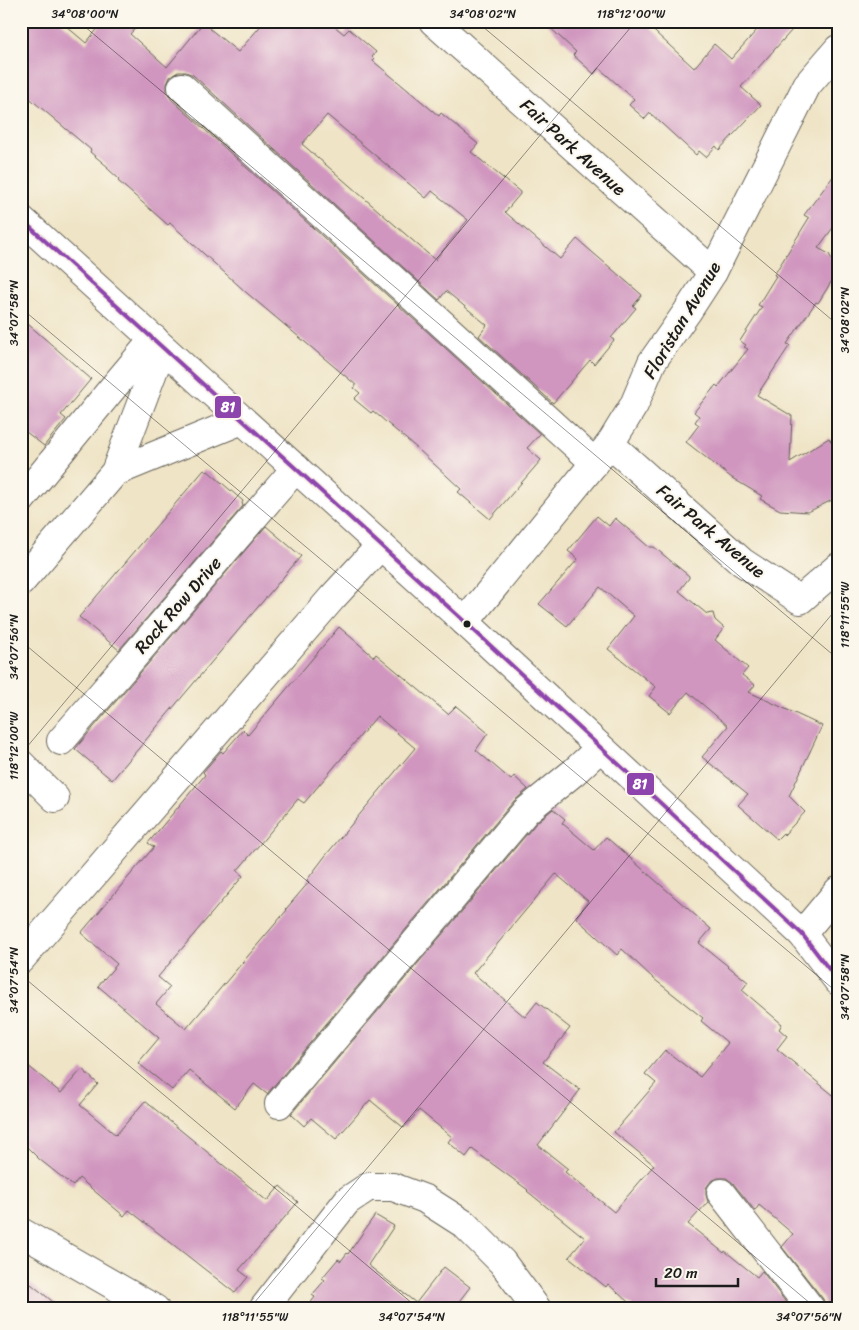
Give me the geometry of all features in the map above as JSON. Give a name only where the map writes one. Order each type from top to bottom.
[{"type":"street","name":"Fair Park Avenue","points":[[433,21],[713,272]]},
{"type":"street","name":"Floristan Avenue","points":[[465,622],[603,454],[634,405],[652,362],[713,272],[807,85],[838,49]]},
{"type":"street","points":[[182,87],[603,454]]},
{"type":"street","points":[[21,219],[465,622],[802,934],[838,981]]},
{"type":"street","points":[[21,582],[115,472],[158,344]]},
{"type":"street","points":[[21,500],[110,390],[158,344]]},
{"type":"street","points":[[115,472],[242,420]]},
{"type":"street","name":"Fair Park Avenue","points":[[603,454],[742,562],[800,600],[838,567]]},
{"type":"street","name":"Rock Row Drive","points":[[61,741],[296,468]]},
{"type":"street","points":[[21,958],[332,598],[380,546]]},
{"type":"street","points":[[280,1104],[526,811],[600,748]]},
{"type":"street","points":[[21,764],[55,798]]},
{"type":"street","points":[[802,934],[838,891]]},
{"type":"street","points":[[262,1309],[347,1201],[368,1187],[393,1187],[425,1199],[464,1224],[502,1262],[537,1309]]},
{"type":"street","points":[[721,1193],[811,1309]]},
{"type":"street","points":[[21,1232],[155,1309]]},
{"type":"building","points":[[21,21],[60,21],[86,43],[104,21],[142,21],[130,34],[167,67],[203,23],[238,52],[265,21],[328,21],[344,34],[349,29],[376,52],[372,57],[373,61],[439,116],[441,113],[478,144],[471,152],[520,192],[505,212],[560,259],[577,239],[642,295],[633,306],[636,308],[611,338],[614,340],[594,364],[590,360],[553,403],[479,336],[487,325],[446,291],[439,300],[193,75],[186,72],[178,72],[170,77],[167,91],[171,99],[540,434],[527,448],[541,460],[490,519],[458,492],[461,489],[419,450],[373,411],[371,413],[354,399],[360,393],[354,388],[356,385],[248,294],[170,223],[168,225],[118,181],[119,179],[108,167],[90,152],[91,150],[21,91]],"holes":[[[327,115],[426,198],[432,191],[468,220],[435,260],[302,144]]]},
{"type":"building","points":[[543,21],[643,21],[694,68],[714,44],[731,59],[765,21],[800,21],[741,87],[761,105],[719,150],[716,146],[706,157],[699,151],[696,155],[650,113],[645,119],[629,105],[634,99],[599,68],[594,74],[573,55],[576,52]]},
{"type":"building","points":[[838,170],[838,221],[818,248],[829,254],[838,271],[818,303],[816,302],[787,344],[790,345],[757,395],[792,416],[790,462],[829,438],[838,453],[838,497],[808,512],[780,510],[760,499],[762,496],[732,478],[686,442],[699,425],[695,422],[699,416],[694,412],[716,385],[718,387],[748,349],[740,341],[762,307],[758,305],[809,218],[804,215]]},
{"type":"building","points":[[21,318],[91,379],[61,415],[66,419],[44,446],[21,428]]},
{"type":"building","points":[[204,470],[208,471],[243,501],[243,506],[119,650],[79,617]]},
{"type":"building","points":[[597,516],[609,526],[615,518],[649,547],[654,547],[689,576],[679,591],[707,614],[713,613],[715,620],[724,628],[715,640],[748,668],[742,675],[755,685],[749,692],[822,726],[789,796],[805,812],[784,835],[783,833],[777,839],[738,805],[748,794],[702,757],[728,726],[688,692],[670,713],[649,696],[656,687],[608,649],[634,616],[600,587],[567,626],[539,604],[578,559],[568,551]]},
{"type":"building","points":[[266,526],[301,556],[112,780],[75,749]]},
{"type":"building","points":[[339,627],[374,657],[376,654],[448,714],[456,706],[488,733],[476,750],[511,780],[514,776],[528,789],[514,801],[267,1094],[254,1084],[235,1108],[189,1070],[172,1090],[138,1063],[159,1038],[98,986],[117,964],[81,933],[154,847],[148,843],[205,775],[203,772],[243,730],[248,735]],"holes":[[[377,716],[415,748],[326,855],[307,880],[309,882],[287,910],[186,1029],[156,1004],[170,987],[158,977],[243,876],[237,871],[298,799],[304,803]]]},
{"type":"building","points":[[553,809],[565,819],[562,823],[594,850],[606,837],[711,929],[699,943],[748,982],[742,990],[782,1024],[779,1029],[787,1036],[777,1049],[838,1099],[838,1297],[828,1309],[826,1309],[823,1299],[782,1247],[793,1234],[759,1205],[755,1211],[733,1183],[726,1178],[718,1178],[711,1181],[706,1188],[708,1202],[688,1224],[757,1277],[762,1271],[791,1309],[636,1309],[608,1284],[606,1287],[569,1257],[585,1238],[528,1190],[472,1149],[466,1157],[448,1142],[452,1137],[419,1110],[404,1128],[370,1100],[336,1139],[311,1118],[304,1126],[291,1114],[537,822]],"holes":[[[556,874],[588,901],[576,918],[617,955],[622,949],[654,979],[703,1018],[701,1021],[728,1043],[700,1077],[665,1050],[645,1074],[656,1083],[614,1132],[654,1165],[614,1212],[565,1172],[568,1169],[538,1145],[580,1090],[543,1062],[570,1028],[537,1002],[525,1017],[473,973]]]},
{"type":"building","points":[[21,1060],[61,1093],[82,1069],[98,1084],[80,1105],[116,1135],[145,1101],[267,1201],[280,1186],[298,1202],[239,1270],[248,1277],[235,1293],[129,1210],[124,1216],[79,1178],[73,1186],[39,1159],[21,1141]]},
{"type":"building","points":[[375,1215],[394,1226],[368,1265],[416,1303],[444,1267],[470,1287],[453,1309],[306,1309],[315,1297],[312,1295],[325,1280],[322,1278],[338,1259],[341,1261],[348,1254]]},
{"type":"building","points":[[31,1284],[62,1309],[21,1309],[21,1295]]},
{"type":"transit line","name":"81","points":[[21,219],[465,622],[802,934],[838,981]]}]
